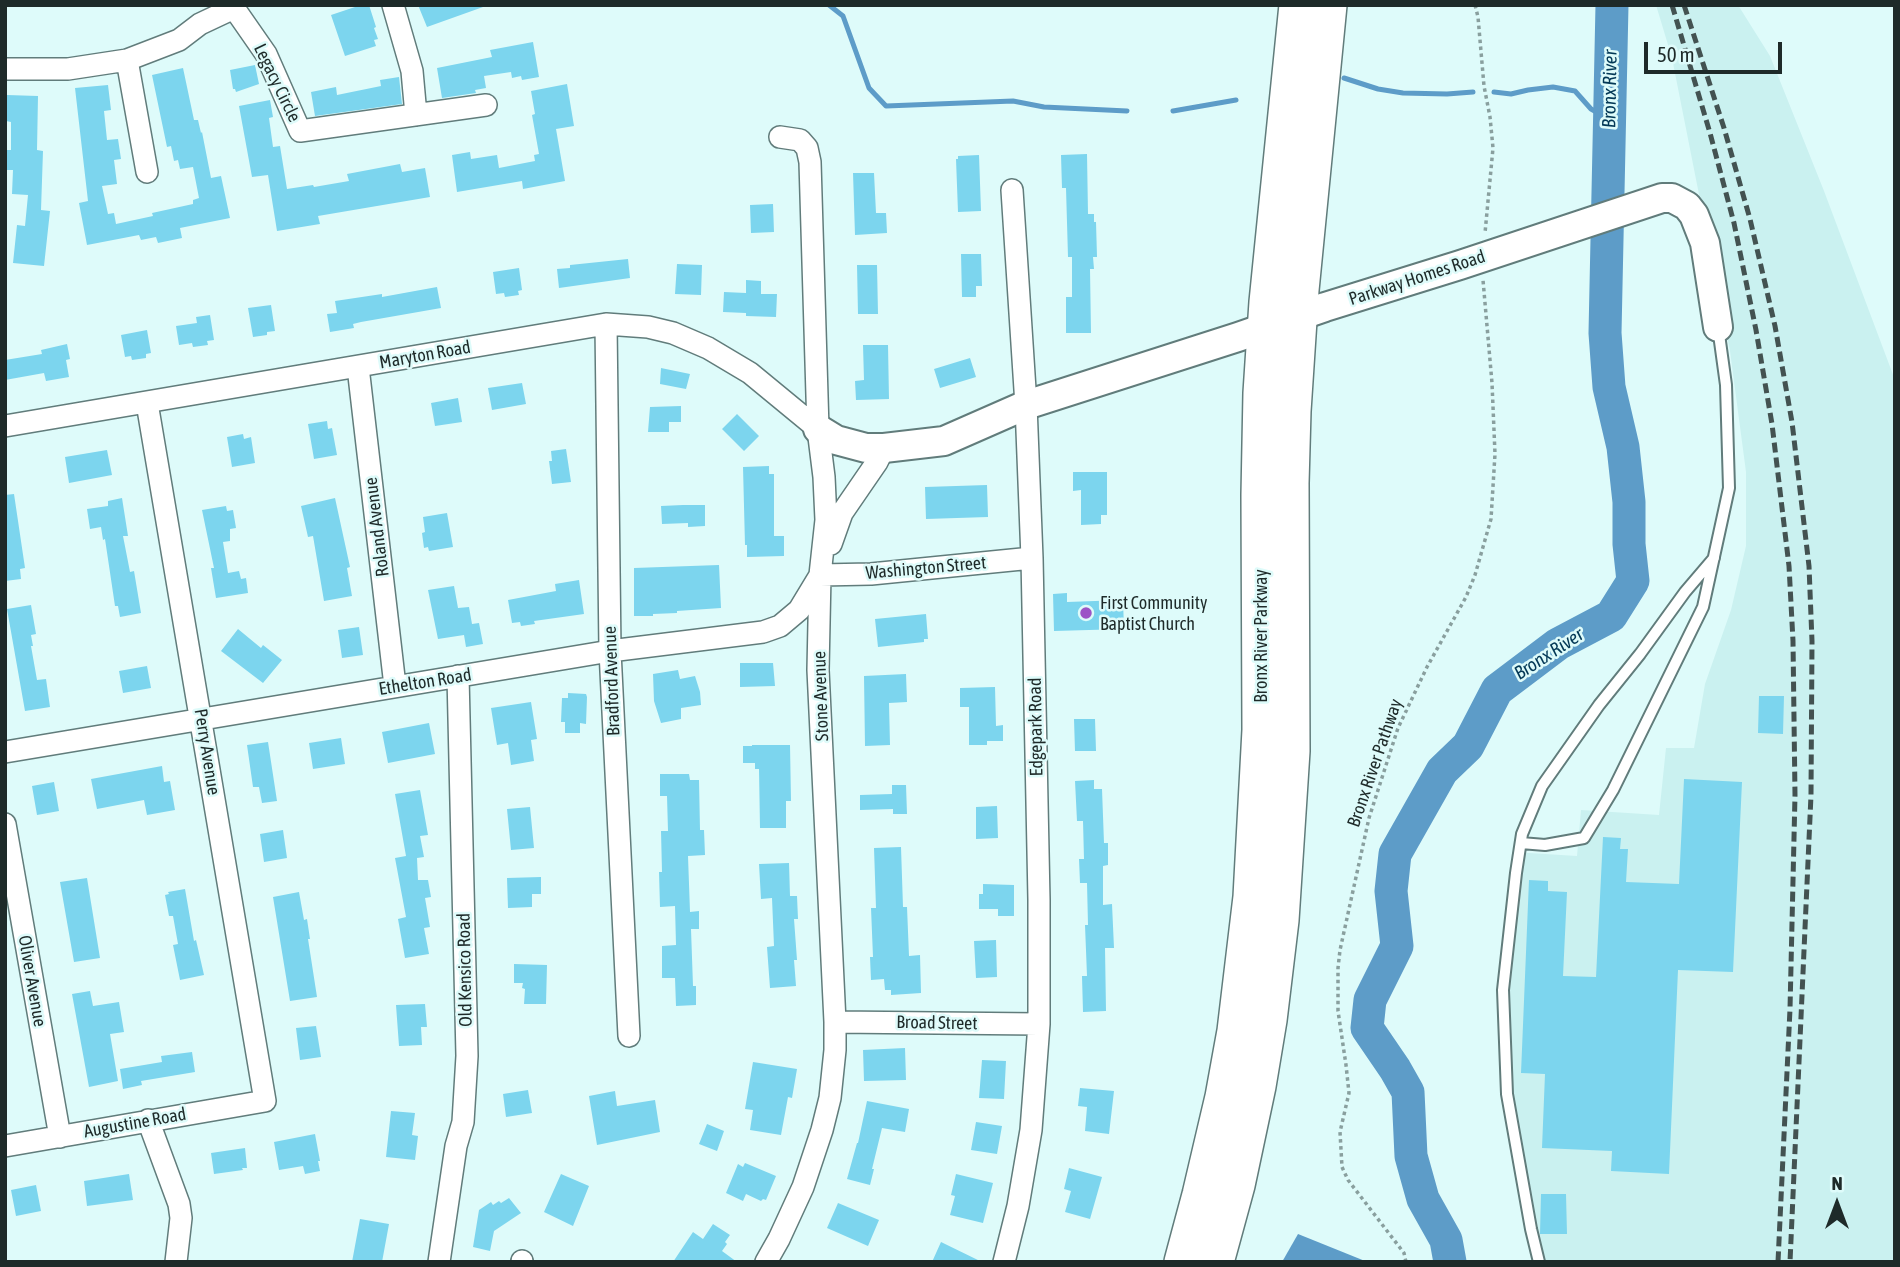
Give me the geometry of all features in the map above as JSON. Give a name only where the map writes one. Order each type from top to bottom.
[{"type":"highway","name":"Bronx River Parkway","points":[[1214,1262],[1236,1185],[1257,1086],[1273,987],[1282,897],[1291,751],[1290,458],[1282,322],[1298,5]]},
{"type":"highway","name":"Bronx River Parkway","points":[[1183,1262],[1202,1195],[1238,1020],[1252,897],[1261,741],[1262,404],[1282,322],[1328,5]]},
{"type":"street","points":[[393,5],[412,71],[416,116],[486,105]]},
{"type":"street","points":[[5,69],[68,69],[127,60],[178,40],[234,6]]},
{"type":"street","name":"Legacy Circle","points":[[234,6],[266,54],[300,131],[416,116]]},
{"type":"street","points":[[127,60],[147,172]]},
{"type":"street","name":"Stone Avenue","points":[[766,1262],[803,1187],[822,1130],[830,1098],[835,1050],[818,670],[820,575],[826,520],[818,429],[810,162],[807,148],[800,141],[780,137]]},
{"type":"street","name":"Edgepark Road","points":[[1004,1262],[1018,1206],[1031,1130],[1039,1024],[1032,558],[1026,405],[1012,190]]},
{"type":"street","name":"Parkway Homes Road","points":[[818,429],[836,440],[866,448],[944,441],[1026,405],[1662,198],[1672,198],[1687,206],[1694,215],[1705,243],[1718,327]]},
{"type":"street","name":"Maryton Road","points":[[5,426],[606,324],[648,327],[673,333],[708,348],[750,373],[818,429]]},
{"type":"street","name":"Bradford Avenue","points":[[606,324],[610,651],[629,1036]]},
{"type":"street","name":"Roland Avenue","points":[[358,367],[396,686]]},
{"type":"street","name":"Perry Avenue","points":[[147,403],[265,1101]]},
{"type":"street","points":[[820,575],[842,513],[884,448]]},
{"type":"street","name":"Washington Street","points":[[820,575],[871,574],[1032,558]]},
{"type":"street","name":"Ethelton Road","points":[[5,752],[610,651],[763,632],[780,626],[799,610],[820,575]]},
{"type":"street","name":"Old Kensico Road","points":[[439,1262],[456,1146],[463,1122],[467,1056],[458,676]]},
{"type":"street","name":"Oliver Avenue","points":[[5,824],[60,1137]]},
{"type":"street","name":"Broad Street","points":[[835,1022],[1039,1024]]},
{"type":"street","name":"Augustine Road","points":[[5,1146],[265,1101]]},
{"type":"street","points":[[148,1120],[172,1183],[181,1219],[176,1262]]},
{"type":"lane","points":[[1521,843],[1545,845],[1584,838],[1613,790],[1703,607],[1729,488],[1726,385],[1718,327]]},
{"type":"lane","points":[[1539,1262],[1507,1094],[1503,990],[1522,834],[1542,786],[1599,705],[1714,558]]},
{"type":"path","points":[[1475,5],[1483,86],[1493,148],[1485,235]]},
{"type":"path","name":"Bronx River Pathway","points":[[1406,1262],[1404,1253],[1348,1180],[1342,1167],[1340,1132],[1349,1093],[1338,1011],[1338,968],[1369,818],[1398,728],[1475,575],[1491,519],[1495,454],[1482,274]]},
{"type":"shaded area","points":[[1656,5],[1738,5],[1770,56],[1895,380],[1895,1262],[1543,1262],[1517,1136],[1504,1038],[1513,852],[1577,856],[1581,810],[1659,815],[1666,748],[1694,748],[1705,684],[1731,610],[1746,546],[1746,472],[1730,351],[1672,58]]},
{"type":"water","points":[[1298,1234],[1365,1261],[1365,1262],[1282,1262]]},
{"type":"building","points":[[369,5],[376,27],[376,46],[345,56],[331,15]]},
{"type":"building","points":[[418,5],[483,5],[483,7],[427,27]]},
{"type":"building","points":[[533,42],[539,77],[522,80],[521,76],[512,78],[511,72],[484,76],[486,88],[475,90],[476,93],[442,98],[437,68],[492,57],[490,50]]},
{"type":"building","points":[[255,65],[259,84],[236,92],[233,89],[230,70]]},
{"type":"building","points":[[183,68],[194,120],[198,120],[202,132],[211,178],[221,176],[230,218],[180,228],[182,238],[158,243],[156,237],[141,240],[139,235],[87,245],[79,203],[88,201],[75,88],[108,85],[111,110],[104,111],[107,140],[118,139],[121,159],[114,160],[117,184],[102,186],[108,214],[114,213],[116,224],[193,204],[193,200],[199,198],[193,167],[180,169],[178,160],[174,161],[171,146],[167,147],[152,75]]},
{"type":"building","points":[[399,77],[402,104],[315,116],[311,92],[336,87],[337,95],[381,86],[380,80]]},
{"type":"building","points":[[567,84],[574,126],[556,129],[565,181],[523,189],[522,181],[457,192],[452,155],[470,152],[471,159],[497,155],[499,168],[535,161],[534,155],[539,154],[531,91]]},
{"type":"building","points":[[7,95],[38,96],[37,150],[43,151],[41,210],[50,211],[44,266],[13,263],[17,225],[25,226],[28,195],[12,194],[13,170],[5,170],[5,150],[11,150],[11,122],[6,121]]},
{"type":"building","points":[[270,100],[273,117],[269,118],[273,147],[280,146],[287,189],[349,181],[347,174],[400,164],[402,172],[425,168],[430,197],[318,216],[320,224],[277,231],[268,175],[252,177],[239,106]]},
{"type":"building","points":[[1087,154],[1088,214],[1094,214],[1096,222],[1097,257],[1093,257],[1094,269],[1090,269],[1091,333],[1066,333],[1066,297],[1072,297],[1072,257],[1068,257],[1066,188],[1062,188],[1061,155]]},
{"type":"building","points":[[979,155],[981,211],[958,212],[956,159],[958,156]]},
{"type":"building","points":[[853,173],[874,173],[876,213],[886,213],[887,233],[855,235]]},
{"type":"building","points":[[773,204],[774,232],[751,233],[750,205]]},
{"type":"building","points":[[961,254],[981,254],[982,286],[976,286],[976,297],[962,297]]},
{"type":"building","points":[[628,259],[630,278],[559,288],[557,269],[570,268],[570,265]]},
{"type":"building","points":[[677,264],[702,265],[701,295],[675,294]]},
{"type":"building","points":[[857,265],[877,265],[878,314],[858,314]]},
{"type":"building","points":[[519,268],[522,290],[518,291],[519,295],[505,297],[504,293],[496,294],[493,272]]},
{"type":"building","points":[[746,280],[761,281],[761,294],[777,294],[776,317],[723,312],[724,292],[746,293]]},
{"type":"building","points":[[437,287],[441,308],[361,322],[353,324],[354,328],[330,332],[327,314],[337,313],[335,301],[382,294],[382,297]]},
{"type":"building","points":[[271,305],[275,331],[253,337],[248,308]]},
{"type":"building","points":[[210,315],[214,340],[207,341],[208,345],[179,345],[176,326],[197,323],[196,317]]},
{"type":"building","points":[[147,330],[151,353],[146,354],[146,358],[132,360],[131,356],[125,357],[121,335]]},
{"type":"building","points":[[67,344],[69,377],[46,381],[44,373],[5,380],[5,360],[42,354],[41,350]]},
{"type":"building","points":[[863,345],[888,345],[889,399],[856,400],[855,381],[864,380]]},
{"type":"building","points":[[970,358],[976,377],[940,388],[934,369]]},
{"type":"building","points":[[661,368],[690,374],[686,389],[660,384]]},
{"type":"building","points":[[522,383],[526,404],[492,410],[488,388]]},
{"type":"building","points":[[458,398],[462,422],[435,426],[431,403]]},
{"type":"building","points":[[681,406],[681,422],[669,422],[669,432],[648,432],[650,407]]},
{"type":"building","points":[[737,414],[759,436],[744,451],[722,429]]},
{"type":"building","points":[[327,421],[328,429],[332,428],[337,455],[314,459],[308,424]]},
{"type":"building","points":[[243,434],[244,439],[251,437],[255,463],[232,467],[227,437]]},
{"type":"building","points":[[566,449],[571,482],[552,484],[549,461],[552,461],[551,451]]},
{"type":"building","points":[[107,450],[112,475],[69,483],[65,457]]},
{"type":"building","points":[[769,466],[769,474],[774,474],[774,536],[784,536],[784,556],[747,557],[743,467]]},
{"type":"building","points":[[1073,472],[1107,472],[1107,515],[1101,515],[1101,524],[1081,525],[1081,490],[1073,491]]},
{"type":"building","points":[[987,485],[988,517],[926,519],[925,487]]},
{"type":"building","points":[[14,494],[25,568],[20,569],[21,579],[5,581],[5,495]]},
{"type":"building","points":[[122,498],[128,536],[123,536],[130,572],[134,571],[141,613],[120,617],[118,606],[115,606],[105,539],[103,540],[101,527],[90,529],[87,509],[108,506],[108,501]]},
{"type":"building","points":[[335,498],[350,567],[347,568],[352,596],[324,601],[313,536],[308,537],[301,506]]},
{"type":"building","points":[[705,505],[705,526],[688,527],[688,523],[662,524],[661,506]]},
{"type":"building","points":[[226,506],[227,511],[233,510],[236,528],[230,529],[230,541],[223,542],[228,573],[239,571],[241,579],[246,578],[248,593],[216,598],[211,568],[214,568],[202,510]]},
{"type":"building","points":[[447,513],[453,547],[429,551],[428,547],[424,548],[423,517]]},
{"type":"building","points":[[719,565],[721,608],[634,616],[634,568]]},
{"type":"building","points":[[579,580],[584,614],[534,621],[535,624],[521,626],[520,622],[512,623],[508,600],[556,591],[555,584]]},
{"type":"building","points":[[454,586],[458,608],[469,607],[472,624],[479,623],[483,644],[466,647],[464,635],[438,639],[428,590]]},
{"type":"building","points":[[1067,593],[1067,602],[1123,600],[1124,629],[1054,631],[1053,594]]},
{"type":"building","points":[[31,605],[36,634],[31,635],[31,646],[37,680],[46,679],[50,707],[25,711],[7,609]]},
{"type":"building","points":[[926,614],[928,639],[924,639],[924,642],[878,647],[875,619]]},
{"type":"building","points":[[359,627],[363,655],[342,658],[338,630]]},
{"type":"building","points":[[238,629],[261,648],[263,645],[282,660],[263,683],[221,651]]},
{"type":"building","points":[[740,663],[773,663],[775,686],[740,687]]},
{"type":"building","points":[[147,666],[151,688],[123,693],[119,671]]},
{"type":"building","points":[[678,670],[680,679],[695,676],[701,705],[681,708],[681,719],[661,723],[654,701],[653,674]]},
{"type":"building","points":[[906,674],[907,702],[889,703],[890,745],[865,746],[864,676]]},
{"type":"building","points":[[995,687],[996,726],[1003,725],[1003,741],[987,741],[987,745],[969,745],[969,707],[960,707],[960,688]]},
{"type":"building","points":[[568,693],[586,694],[587,697],[586,724],[580,723],[580,733],[565,733],[565,722],[561,722],[562,698],[568,698]]},
{"type":"building","points":[[1759,696],[1784,696],[1783,734],[1758,733]]},
{"type":"building","points":[[531,702],[537,739],[531,740],[534,761],[511,765],[508,743],[497,745],[491,708]]},
{"type":"building","points":[[1074,719],[1095,719],[1096,751],[1075,751]]},
{"type":"building","points":[[429,723],[435,754],[388,763],[382,732]]},
{"type":"building","points":[[341,738],[345,764],[313,769],[309,743]]},
{"type":"building","points":[[268,742],[277,801],[262,803],[259,787],[253,787],[247,745]]},
{"type":"building","points":[[790,745],[791,801],[786,801],[786,828],[760,828],[759,769],[755,769],[755,763],[743,763],[743,746]]},
{"type":"building","points":[[162,766],[164,782],[170,781],[175,810],[147,815],[144,800],[97,809],[91,779]]},
{"type":"building","points":[[660,774],[689,774],[690,780],[699,780],[700,830],[704,830],[705,855],[688,856],[690,912],[699,911],[699,929],[691,929],[696,1005],[676,1006],[675,978],[662,978],[662,946],[676,945],[675,906],[660,907],[661,831],[668,831],[667,796],[660,796]]},
{"type":"building","points":[[1684,779],[1742,782],[1733,972],[1678,970],[1669,1174],[1611,1171],[1612,1151],[1542,1148],[1545,1074],[1521,1073],[1529,880],[1548,881],[1548,891],[1567,892],[1563,976],[1596,977],[1603,837],[1621,838],[1620,849],[1628,849],[1626,882],[1679,884]]},
{"type":"building","points":[[1094,780],[1094,789],[1102,789],[1104,843],[1108,843],[1108,865],[1103,866],[1103,905],[1112,904],[1114,948],[1105,948],[1106,1011],[1083,1012],[1082,976],[1087,976],[1087,883],[1080,883],[1079,859],[1084,859],[1083,821],[1077,821],[1075,781]]},
{"type":"building","points":[[54,782],[59,811],[37,815],[32,786]]},
{"type":"building","points":[[892,785],[906,785],[907,814],[893,814],[893,809],[860,810],[860,795],[892,794]]},
{"type":"building","points":[[420,790],[428,835],[420,836],[424,857],[417,858],[418,880],[428,880],[431,897],[425,898],[430,927],[424,928],[429,954],[405,958],[398,919],[406,917],[395,858],[406,856],[395,794]]},
{"type":"building","points":[[997,806],[998,838],[976,839],[976,807]]},
{"type":"building","points":[[530,807],[534,848],[511,850],[507,809]]},
{"type":"building","points":[[283,830],[287,858],[264,862],[260,834]]},
{"type":"building","points":[[901,847],[903,907],[907,907],[909,956],[920,955],[921,993],[891,995],[891,990],[885,990],[884,979],[871,980],[871,908],[876,908],[874,848]]},
{"type":"building","points":[[789,863],[790,896],[797,896],[798,919],[794,919],[796,986],[770,988],[767,947],[774,946],[772,898],[761,899],[759,864]]},
{"type":"building","points":[[541,877],[541,894],[532,894],[532,907],[508,908],[507,878]]},
{"type":"building","points":[[87,878],[100,958],[74,962],[60,882]]},
{"type":"building","points":[[983,884],[1014,885],[1014,916],[998,916],[998,909],[979,909],[979,894],[983,894]]},
{"type":"building","points":[[185,889],[194,941],[196,940],[204,975],[180,980],[173,945],[178,944],[173,916],[169,916],[165,895]]},
{"type":"building","points":[[299,892],[304,920],[307,919],[317,997],[290,1001],[273,897]]},
{"type":"building","points":[[996,940],[997,977],[976,978],[974,941]]},
{"type":"building","points":[[514,964],[547,965],[546,1004],[524,1004],[523,983],[514,983]]},
{"type":"building","points":[[90,991],[93,1006],[119,1002],[124,1032],[110,1034],[118,1081],[89,1087],[72,994]]},
{"type":"building","points":[[425,1004],[427,1027],[421,1027],[422,1045],[399,1046],[396,1005]]},
{"type":"building","points":[[316,1026],[321,1057],[300,1060],[296,1028]]},
{"type":"building","points":[[905,1048],[906,1080],[864,1081],[863,1050]]},
{"type":"building","points":[[192,1052],[195,1072],[141,1081],[142,1085],[123,1089],[120,1069],[162,1062],[161,1056]]},
{"type":"building","points":[[982,1060],[1006,1061],[1004,1099],[979,1098]]},
{"type":"building","points":[[753,1062],[797,1069],[792,1098],[788,1097],[781,1135],[750,1130],[753,1110],[745,1109]]},
{"type":"building","points":[[1080,1088],[1114,1091],[1109,1134],[1085,1131],[1087,1107],[1078,1106]]},
{"type":"building","points":[[528,1090],[532,1113],[506,1117],[503,1094]]},
{"type":"building","points":[[615,1091],[617,1106],[655,1100],[660,1132],[597,1145],[589,1096]]},
{"type":"building","points":[[867,1101],[909,1109],[905,1132],[882,1128],[870,1185],[847,1179]]},
{"type":"building","points":[[391,1111],[415,1113],[412,1135],[418,1136],[415,1160],[386,1157]]},
{"type":"building","points":[[976,1122],[1002,1126],[997,1154],[971,1150]]},
{"type":"building","points":[[707,1124],[724,1131],[717,1151],[699,1144]]},
{"type":"building","points":[[315,1134],[320,1171],[305,1174],[303,1166],[279,1170],[274,1142]]},
{"type":"building","points":[[245,1148],[247,1168],[214,1174],[211,1153]]},
{"type":"building","points":[[745,1163],[776,1176],[766,1200],[761,1201],[746,1194],[743,1201],[726,1193],[738,1164],[743,1167]]},
{"type":"building","points":[[1069,1168],[1102,1177],[1090,1219],[1065,1212],[1071,1191],[1064,1189]]},
{"type":"building","points":[[129,1174],[133,1200],[87,1206],[84,1181]]},
{"type":"building","points":[[561,1174],[589,1186],[573,1226],[544,1212]]},
{"type":"building","points":[[956,1174],[993,1183],[983,1223],[950,1215],[955,1196],[951,1195]]},
{"type":"building","points":[[36,1185],[41,1211],[16,1216],[11,1190]]},
{"type":"building","points":[[1541,1194],[1566,1194],[1567,1234],[1540,1234]]},
{"type":"building","points":[[509,1198],[521,1213],[494,1231],[490,1251],[473,1247],[479,1210],[491,1202],[493,1205]]},
{"type":"building","points":[[838,1203],[879,1220],[868,1246],[827,1228]]},
{"type":"building","points":[[360,1219],[389,1224],[382,1262],[352,1262]]},
{"type":"building","points":[[713,1224],[730,1235],[722,1251],[737,1262],[673,1262],[693,1232],[703,1239]]},
{"type":"building","points":[[941,1242],[982,1262],[932,1262]]},
{"type":"waterway","points":[[829,5],[843,16],[869,88],[886,106],[1013,101],[1044,107],[1127,111]]},
{"type":"waterway","name":"Bronx River","points":[[1450,1262],[1446,1240],[1423,1199],[1411,1156],[1408,1092],[1367,1028],[1370,1000],[1397,946],[1391,891],[1395,854],[1442,771],[1468,746],[1497,690],[1558,644],[1611,616],[1633,581],[1623,447],[1609,387],[1605,333],[1612,5]]},
{"type":"waterway","points":[[1344,78],[1378,89],[1403,93],[1473,92]]},
{"type":"waterway","points":[[1494,92],[1511,94],[1553,87],[1575,91],[1591,109],[1609,119]]},
{"type":"waterway","points":[[1173,111],[1236,100]]},
{"type":"railway","points":[[1672,5],[1734,223],[1772,424],[1789,566],[1795,795],[1790,1009],[1778,1262]]},
{"type":"railway","points":[[1684,5],[1750,219],[1775,326],[1792,422],[1809,566],[1812,641],[1811,795],[1790,1262]]},
{"type":"place","name":"First Community Baptist Church","points":[[1086,613]]}]
